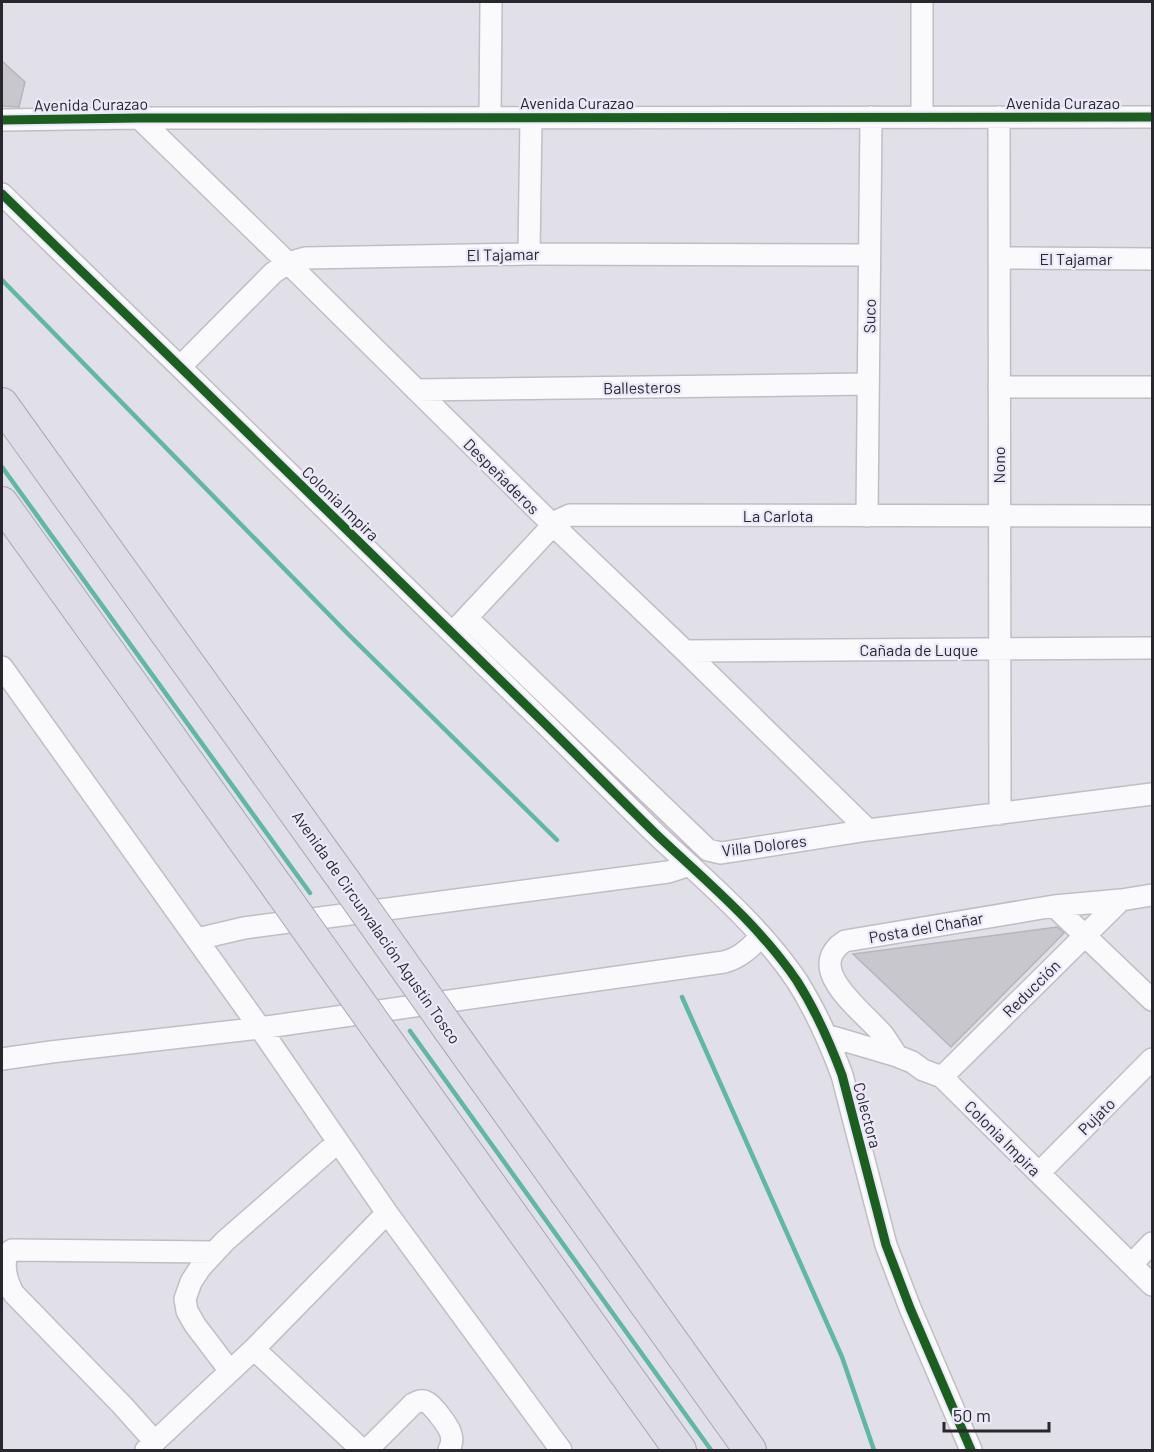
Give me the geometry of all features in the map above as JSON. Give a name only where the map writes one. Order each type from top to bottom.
[{"type":"highway","name":"Avenida de Circunvalación Agustín Tosco","points":[[2,404],[750,1450]]},
{"type":"highway","points":[[2,503],[680,1450]]},
{"type":"highway","points":[[728,1419],[755,1450]]},
{"type":"street","points":[[490,117],[491,2]]},
{"type":"street","points":[[922,2],[922,117]]},
{"type":"street","points":[[529,254],[531,117]]},
{"type":"street","name":"Suco","points":[[867,516],[871,117]]},
{"type":"street","name":"Nono","points":[[999,117],[1000,814]]},
{"type":"street","name":"Avenida Curazao","points":[[2,120],[1152,117]]},
{"type":"street","name":"Despeñaderos","points":[[139,118],[553,525],[868,830]]},
{"type":"street","name":"Colonia Impira","points":[[2,194],[180,367],[460,626],[657,834]]},
{"type":"street","name":"El Tajamar","points":[[180,367],[273,273],[288,263],[304,258],[529,254],[869,255]]},
{"type":"street","name":"El Tajamar","points":[[999,258],[1152,259]]},
{"type":"street","name":"Ballesteros","points":[[416,390],[868,384]]},
{"type":"street","points":[[999,387],[1152,387]]},
{"type":"street","name":"La Carlota","points":[[460,626],[553,525],[570,515],[1152,516]]},
{"type":"street","name":"Villa Dolores","points":[[460,626],[708,850],[721,853],[868,830],[1152,794]]},
{"type":"street","name":"Cañada de Luque","points":[[685,651],[1152,648]]},
{"type":"street","points":[[2,667],[260,1028],[387,1213],[561,1450]]},
{"type":"street","name":"Colectora","points":[[657,834],[761,936],[797,981],[826,1035],[842,1076],[890,1254],[910,1308],[971,1450]]},
{"type":"street","points":[[197,939],[256,927],[668,873],[690,866]]},
{"type":"street","name":"Posta del Chañar","points":[[897,1056],[884,1036],[836,985],[829,961],[837,946],[845,941],[1054,906],[1152,895]]},
{"type":"street","name":"Reducción","points":[[942,1077],[1121,900]]},
{"type":"street","points":[[1054,906],[1152,1000]]},
{"type":"street","points":[[2,1059],[260,1028],[724,962],[747,951],[761,936]]},
{"type":"street","name":"Colonia Impira","points":[[826,1035],[897,1056],[942,1077],[1152,1285]]},
{"type":"street","name":"Pujato","points":[[1039,1173],[1152,1059]]},
{"type":"street","points":[[230,1371],[187,1311],[185,1299],[191,1282],[200,1268],[225,1241],[338,1142]]},
{"type":"street","points":[[215,1252],[12,1250],[4,1253],[2,1264],[8,1285],[14,1293],[122,1405],[150,1446],[254,1349],[387,1213]]},
{"type":"street","points":[[1132,1264],[1152,1243]]},
{"type":"street","points":[[254,1349],[362,1450]]},
{"type":"street","points":[[367,1450],[412,1404],[420,1401],[426,1401],[432,1406],[449,1427],[452,1436],[449,1450]]},
{"type":"street","points":[[543,1426],[547,1450]]},
{"type":"building","points":[[2,61],[25,82],[19,107],[2,106]]},
{"type":"building","points":[[1057,927],[1064,933],[951,1047],[853,954]]},
{"type":"waterway","points":[[2,280],[348,634],[557,840]]},
{"type":"waterway","points":[[2,467],[310,893]]},
{"type":"waterway","points":[[682,997],[842,1357],[874,1450]]},
{"type":"waterway","points":[[410,1031],[711,1450]]},
{"type":"cycle path","points":[[2,120],[1152,117]]},
{"type":"cycle path","points":[[2,194],[657,835],[731,904],[782,961],[810,1004],[842,1075],[886,1245],[910,1308],[971,1450]]}]
